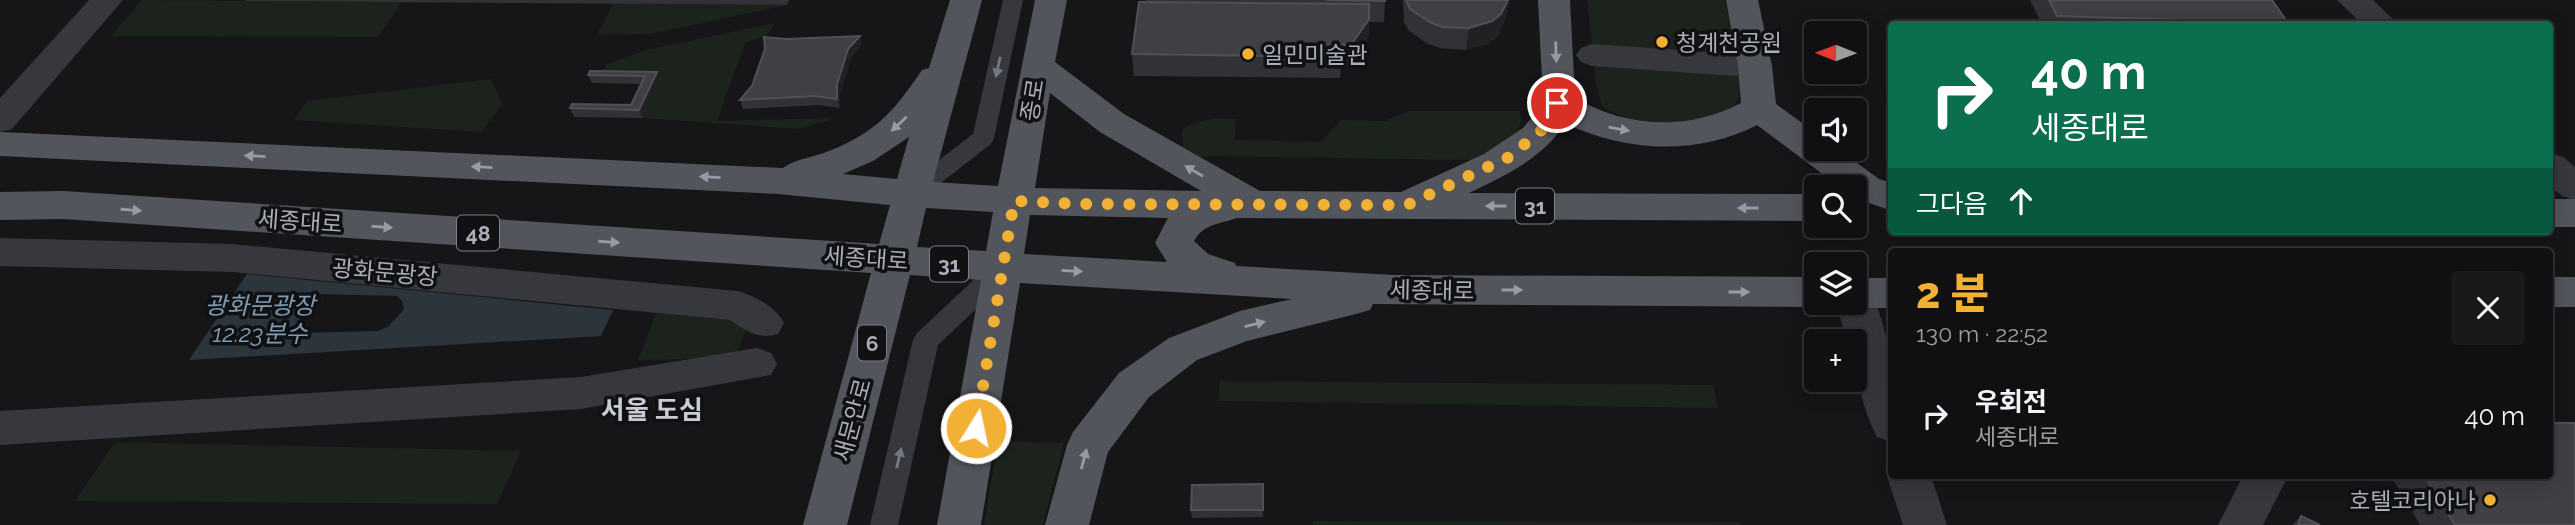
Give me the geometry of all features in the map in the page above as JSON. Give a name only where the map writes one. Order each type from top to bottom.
[{"type":"main road","name":"6","points":[[912,193],[966,0]]},
{"type":"main road","name":"종로","points":[[1014,201],[1051,0]]},
{"type":"main road","points":[[1407,205],[1509,157],[1543,129],[1557,103],[1554,0]]},
{"type":"main road","points":[[1742,0],[1755,66],[1759,109],[1866,187],[1888,196]]},
{"type":"main road","points":[[778,181],[847,159],[890,132],[914,110],[952,48]]},
{"type":"main road","points":[[1037,66],[1112,123],[1254,205]]},
{"type":"main road","points":[[1557,103],[1573,115],[1601,126],[1664,135],[1723,128],[1759,109]]},
{"type":"main road","points":[[0,144],[778,181],[912,193]]},
{"type":"main road","name":"31","points":[[912,193],[1014,201],[1804,208]]},
{"type":"main road","name":"새문안로","points":[[825,525],[912,193]]},
{"type":"main road","points":[[960,525],[1014,201]]},
{"type":"main road","name":"세종대로","points":[[0,206],[63,205],[1394,290],[1804,292]]},
{"type":"main road","points":[[1254,205],[1194,216],[1178,228],[1174,243],[1185,260],[1202,269],[1226,274],[1394,290]]},
{"type":"main road","points":[[1867,209],[1888,209]]},
{"type":"main road","points":[[2553,213],[2575,213]]},
{"type":"main road","points":[[1067,525],[1088,445],[1134,385],[1182,349],[1240,327],[1394,290]]},
{"type":"main road","points":[[2553,292],[2575,292]]},
{"type":"main road","points":[[1867,293],[1888,293]]},
{"type":"street","points":[[0,120],[107,0]]},
{"type":"street","points":[[2353,0],[2378,21]]},
{"type":"street","points":[[1592,55],[1736,65]]},
{"type":"street","points":[[2553,169],[2575,187]]},
{"type":"street","name":"광화문광장","points":[[0,252],[246,259],[738,306],[765,323]]},
{"type":"street","points":[[1859,315],[1888,411]]},
{"type":"street","points":[[0,428],[581,393],[757,364]]},
{"type":"street","points":[[1910,479],[1925,525]]},
{"type":"street","points":[[2240,525],[2264,479]]},
{"type":"lane","points":[[912,193],[983,138],[1013,0]]},
{"type":"lane","points":[[884,525],[926,340],[1004,267]]},
{"type":"shaded area","points":[[142,0],[402,2],[378,37],[111,36]]},
{"type":"shaded area","name":"청계천공원","points":[[1587,0],[1725,0],[1738,66],[1737,101],[1715,115],[1663,127],[1632,120],[1602,106],[1597,89]]},
{"type":"shaded area","points":[[613,4],[787,5],[650,34],[597,35]]},
{"type":"shaded area","points":[[775,23],[767,35],[745,43],[717,121],[835,118],[799,129],[643,118],[660,80],[594,79],[608,64],[646,50]]},
{"type":"shaded area","points":[[491,79],[502,104],[482,132],[294,120],[307,101]]},
{"type":"shaded area","points":[[1410,111],[1520,111],[1521,120],[1517,134],[1474,160],[1198,156],[1183,146],[1182,130],[1208,120],[1236,119],[1235,140],[1321,142],[1341,120],[1385,121]]},
{"type":"shaded area","points":[[656,313],[749,322],[735,358],[638,360]]},
{"type":"shaded area","points":[[1220,381],[1713,385],[1718,408],[1218,401]]},
{"type":"shaded area","points":[[998,441],[1064,443],[1043,525],[984,525]]},
{"type":"shaded area","points":[[115,442],[521,451],[497,504],[75,501]]},
{"type":"shaded area","points":[[1313,521],[1740,522],[1740,525],[1313,525]]},
{"type":"water","name":"광화문광장 12.23분수","points":[[247,274],[613,310],[601,336],[189,360]],"holes":[[[316,294],[397,296],[404,309],[389,326],[378,331],[293,333]]]},
{"type":"building","points":[[1406,0],[1508,0],[1501,14],[1492,21],[1469,28],[1442,27],[1430,22],[1410,9]]},
{"type":"building","points":[[2049,0],[2272,0],[2287,21],[2222,21],[2057,16]]},
{"type":"building","points":[[1139,2],[1369,4],[1369,19],[1351,45],[1341,45],[1341,57],[1132,54]]},
{"type":"building","points":[[860,36],[848,49],[837,84],[837,99],[816,96],[740,100],[752,86],[765,49],[764,37],[786,39]]},
{"type":"building","points":[[590,71],[657,72],[639,110],[570,108],[572,104],[631,105],[645,76],[588,75]]},
{"type":"building","name":"호텔코리아나","points":[[2553,423],[2575,423],[2575,525],[2455,525],[2427,479],[2553,479]]},
{"type":"building","points":[[1263,484],[1263,510],[1191,510],[1192,485]]},
{"type":"building","points":[[2301,516],[2320,525],[2298,525]]},
{"type":"place","name":"청계천공원","points":[[1662,42]]},
{"type":"place","name":"일민미술관","points":[[1248,54]]},
{"type":"place","name":"호텔코리아나","points":[[2490,500]]},
{"type":"district","name":"서울 도심","points":[[652,410]]},
{"type":"route","points":[[976,428],[1014,201],[1081,204],[1407,205],[1509,157],[1543,129],[1557,103]]}]
